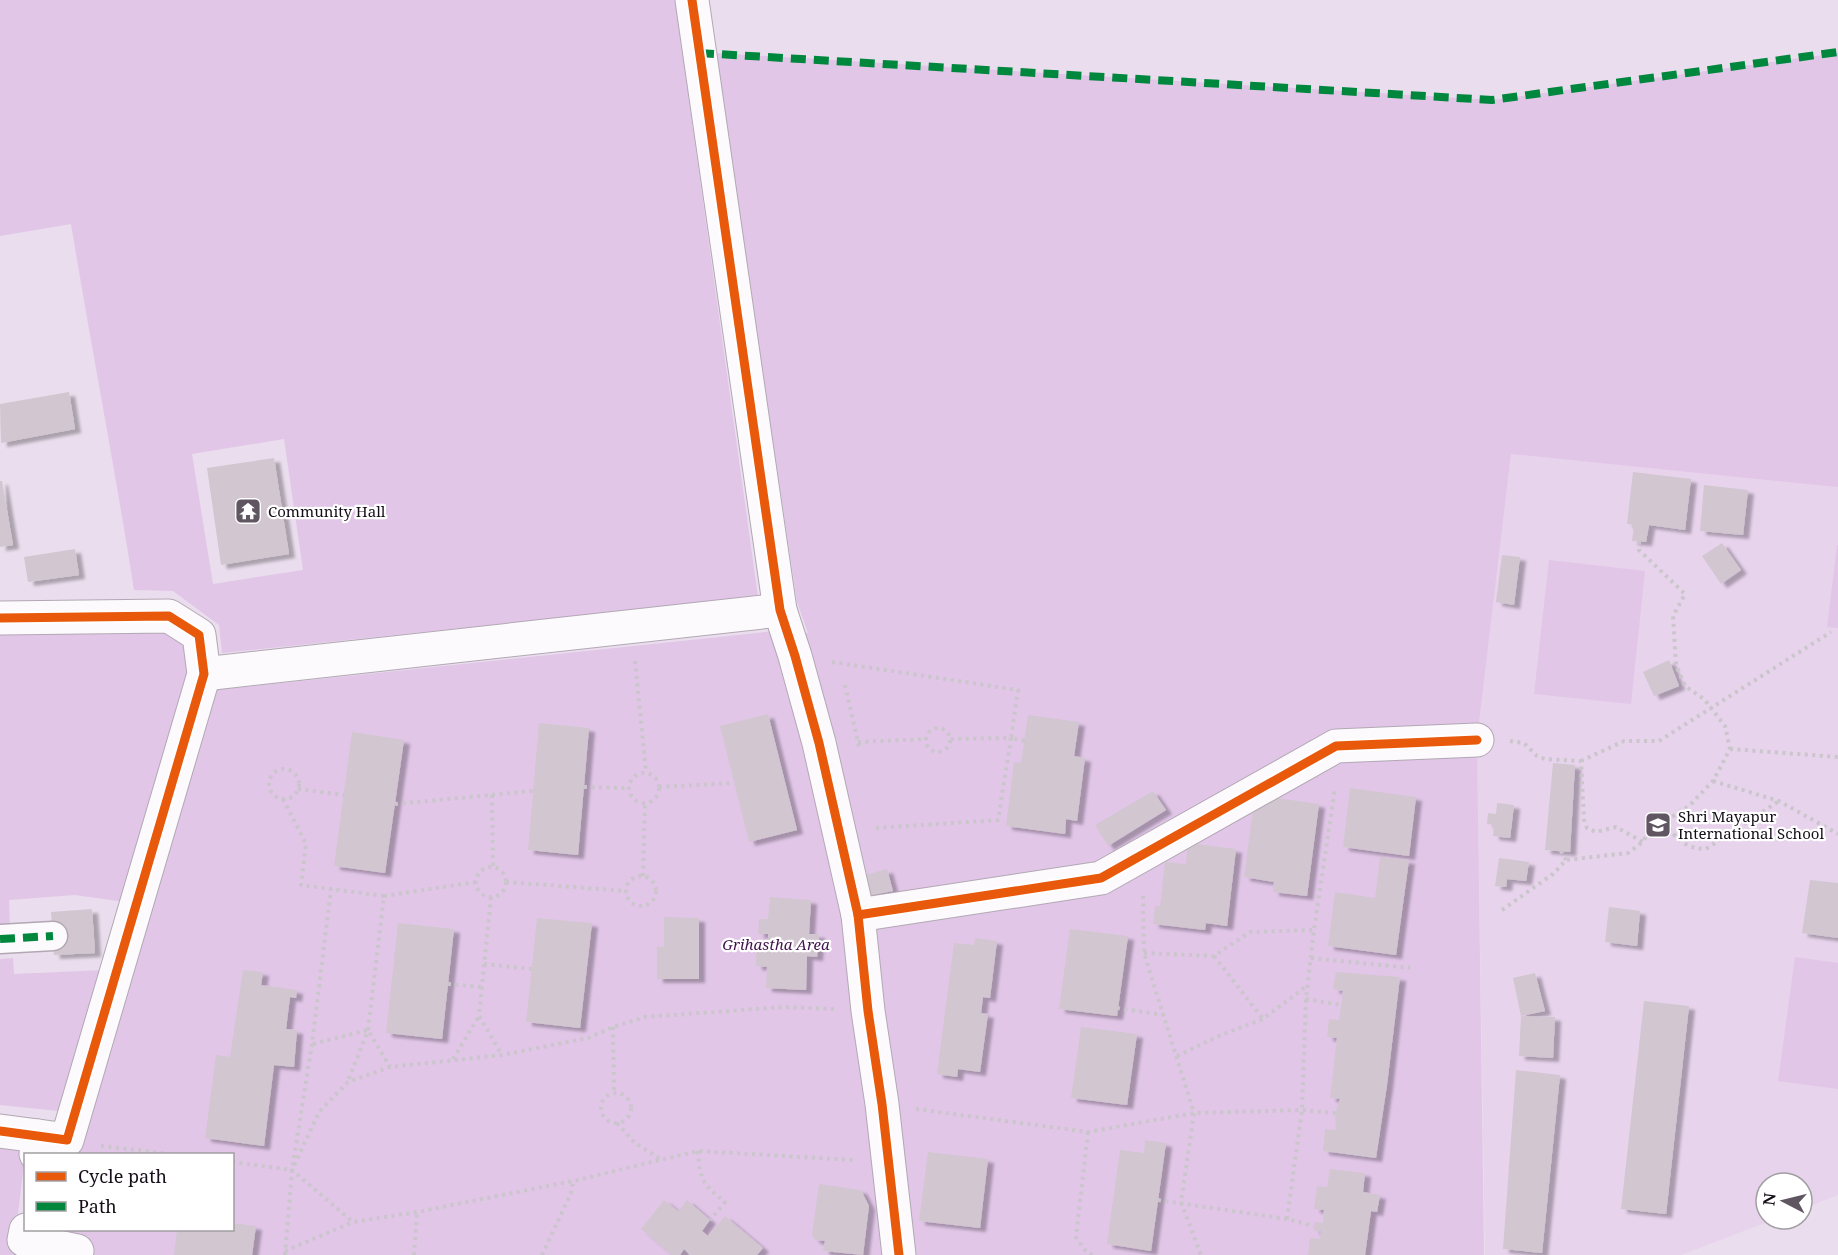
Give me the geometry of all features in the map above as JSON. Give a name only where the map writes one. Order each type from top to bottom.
[{"type":"street","points":[[692,0],[780,610],[819,743],[858,915],[899,1255]]},
{"type":"street","points":[[204,674],[780,610]]},
{"type":"street","points":[[0,618],[169,616],[199,636],[204,674],[47,1144],[0,1131]]},
{"type":"street","points":[[858,915],[988,893],[1101,878],[1336,746],[1476,740]]},
{"type":"street","points":[[0,939],[53,936]]},
{"type":"street","points":[[26,1231],[24,1240],[77,1251],[76,1255]]},
{"type":"path","points":[[1502,910],[1553,874],[1566,860],[1628,853],[1643,842],[1648,832],[1689,806],[1713,781],[1730,749],[1725,726],[1712,707],[1685,686],[1677,665],[1674,616],[1685,594],[1639,550],[1639,542]]},
{"type":"path","points":[[1476,740],[1497,739],[1524,743],[1537,756],[1545,759],[1581,761],[1624,741],[1659,741],[1831,632]]},
{"type":"path","points":[[795,656],[1018,690],[998,820],[876,829],[874,818]]},
{"type":"path","points":[[635,661],[646,772]]},
{"type":"path","points":[[845,685],[860,753]]},
{"type":"path","points":[[940,728],[947,732],[950,739],[948,746],[938,752],[928,747],[926,735],[932,729],[940,728]]},
{"type":"path","points":[[950,739],[1011,738],[1025,741]]},
{"type":"path","points":[[858,742],[926,739]]},
{"type":"path","points":[[1287,1219],[1302,1110],[1306,999],[1336,780],[1336,746]]},
{"type":"path","points":[[1730,749],[1838,757]]},
{"type":"path","points":[[1581,761],[1584,820],[1587,828],[1596,832],[1616,827],[1643,842]]},
{"type":"path","points":[[286,769],[293,772],[298,779],[298,789],[293,796],[283,799],[275,796],[269,789],[269,779],[276,771],[286,769]]},
{"type":"path","points":[[646,772],[657,779],[659,787],[654,800],[645,803],[633,797],[630,788],[633,778],[637,774],[646,772]]},
{"type":"path","points":[[1713,781],[1779,801],[1838,834]]},
{"type":"path","points":[[659,787],[735,783]]},
{"type":"path","points":[[584,788],[630,788]]},
{"type":"path","points":[[298,789],[344,795]]},
{"type":"path","points":[[395,804],[533,791]]},
{"type":"path","points":[[492,795],[493,867]]},
{"type":"path","points":[[283,799],[306,844],[300,885],[384,896],[476,882]]},
{"type":"path","points":[[1664,822],[1678,840],[1693,849],[1706,849],[1779,801]]},
{"type":"path","points":[[643,876],[645,803]]},
{"type":"path","points":[[1561,851],[1566,860]]},
{"type":"path","points":[[1141,854],[1144,953],[1194,1113],[1181,1202],[1201,1255]]},
{"type":"path","points":[[493,867],[504,873],[506,882],[500,894],[487,897],[479,892],[476,882],[477,875],[483,869],[493,867]]},
{"type":"path","points":[[637,876],[643,876],[650,879],[655,886],[655,895],[650,903],[642,906],[629,900],[626,891],[629,881],[637,876]]},
{"type":"path","points":[[506,882],[626,891]]},
{"type":"path","points":[[331,889],[312,1044],[292,1170],[285,1253],[353,1222],[417,1212],[573,1181],[698,1151],[887,1161]]},
{"type":"path","points":[[292,1170],[319,1112],[348,1082],[368,1030],[384,896]]},
{"type":"path","points":[[452,1060],[479,1016],[491,897]]},
{"type":"path","points":[[1144,953],[1214,956],[1250,932],[1314,930]]},
{"type":"path","points":[[1214,956],[1263,1018]]},
{"type":"path","points":[[1311,958],[1410,968]]},
{"type":"path","points":[[484,964],[532,969]]},
{"type":"path","points":[[448,984],[481,987]]},
{"type":"path","points":[[1177,1056],[1263,1018],[1308,985]]},
{"type":"path","points":[[1306,999],[1341,1005]]},
{"type":"path","points":[[348,1082],[390,1067],[502,1055],[588,1038],[645,1017],[784,1006],[868,1011]]},
{"type":"path","points":[[1118,1008],[1164,1015]]},
{"type":"path","points":[[479,1016],[502,1055]]},
{"type":"path","points":[[613,1027],[614,1093]]},
{"type":"path","points":[[312,1044],[368,1030]]},
{"type":"path","points":[[368,1030],[390,1067]]},
{"type":"path","points":[[617,1123],[629,1116],[631,1108],[626,1096],[614,1093],[602,1103],[602,1113],[608,1120],[617,1123],[635,1143],[662,1160]]},
{"type":"path","points":[[882,1104],[1088,1132],[1194,1113],[1302,1110],[1335,1113]]},
{"type":"path","points":[[1088,1132],[1076,1238],[1092,1255]]},
{"type":"path","points":[[47,1144],[148,1153]]},
{"type":"path","points":[[698,1151],[700,1178],[709,1190],[725,1202],[710,1220]]},
{"type":"path","points":[[234,1162],[292,1170],[353,1222]]},
{"type":"path","points":[[542,1255],[571,1193],[573,1181]]},
{"type":"path","points":[[1158,1200],[1287,1219],[1314,1226]]},
{"type":"path","points":[[414,1255],[417,1212]]},
{"type":"shaded area","name":"Shri Mayapur International School","points":[[1511,454],[1838,486],[1838,1195],[1814,1204],[1814,1171],[1754,1171],[1754,1227],[1681,1255],[1485,1255],[1477,740]]},
{"type":"green space","points":[[0,0],[675,0],[758,597],[222,653],[219,625],[173,591],[134,590],[71,224],[0,236]],"holes":[[[284,439],[303,570],[213,584],[192,454]]]},
{"type":"green space","name":"Grihastha Area","points":[[715,53],[1492,100],[1838,53],[1838,487],[1511,454],[1477,740],[1484,1255],[86,1255],[68,1241],[69,1231],[234,1231],[234,1153],[77,1152],[215,690],[775,631],[808,633],[797,602]]},
{"type":"green space","points":[[1838,545],[1838,628],[1827,627]]},
{"type":"green space","points":[[1549,560],[1645,571],[1631,704],[1534,694]]},
{"type":"green space","points":[[164,631],[185,644],[189,682],[125,902],[75,895],[9,900],[10,927],[0,928],[0,632]]},
{"type":"green space","points":[[1795,957],[1838,963],[1838,1089],[1778,1081]]},
{"type":"green space","points":[[13,958],[14,974],[103,970],[59,1111],[0,1105],[0,959]]},
{"type":"green space","points":[[0,1143],[26,1146],[14,1248],[46,1255],[0,1255]]},
{"type":"building","points":[[69,392],[75,429],[1,443],[0,404]]},
{"type":"building","name":"Community Hall","points":[[274,458],[289,554],[221,565],[207,468]]},
{"type":"building","points":[[1633,472],[1691,479],[1685,530],[1649,525],[1646,542],[1632,541],[1634,525],[1627,524]]},
{"type":"building","points":[[0,481],[2,481],[13,545],[0,547]]},
{"type":"building","points":[[1704,485],[1748,490],[1743,535],[1700,531]]},
{"type":"building","points":[[1722,543],[1741,570],[1721,584],[1702,556]]},
{"type":"building","points":[[75,549],[79,575],[28,582],[24,557]]},
{"type":"building","points":[[1502,555],[1520,557],[1514,605],[1496,602]]},
{"type":"building","points":[[1669,660],[1679,686],[1654,696],[1643,672]]},
{"type":"building","points":[[768,714],[797,830],[749,842],[720,726]]},
{"type":"building","points":[[1028,715],[1079,722],[1074,756],[1085,758],[1077,821],[1066,819],[1065,834],[1006,826],[1014,762],[1021,763]]},
{"type":"building","points":[[539,723],[589,728],[578,855],[528,850]]},
{"type":"building","points":[[352,732],[404,740],[385,873],[334,866]]},
{"type":"building","points":[[1553,763],[1575,765],[1570,852],[1545,850]]},
{"type":"building","points":[[1350,788],[1416,797],[1409,856],[1343,847]]},
{"type":"building","points":[[1153,791],[1166,810],[1108,846],[1095,825]]},
{"type":"building","points":[[1255,795],[1319,804],[1307,896],[1273,892],[1274,882],[1244,877]]},
{"type":"building","points":[[1497,803],[1514,805],[1510,838],[1493,836],[1494,825],[1487,824],[1488,813],[1496,814]]},
{"type":"building","points":[[1188,843],[1236,849],[1227,926],[1206,923],[1205,930],[1153,924],[1155,906],[1160,906],[1165,862],[1186,864]]},
{"type":"building","points":[[1380,857],[1409,860],[1396,955],[1328,946],[1335,892],[1375,898]]},
{"type":"building","points":[[1499,858],[1529,862],[1526,881],[1507,879],[1506,887],[1495,886]]},
{"type":"building","points":[[887,869],[893,891],[862,897],[858,877]]},
{"type":"building","points":[[1810,880],[1838,883],[1838,938],[1802,933]]},
{"type":"building","points":[[770,897],[811,900],[809,934],[819,934],[817,957],[807,956],[806,990],[766,988],[767,967],[756,966],[756,949],[768,949],[768,934],[758,934],[759,919],[768,919]]},
{"type":"building","points":[[1609,907],[1640,911],[1637,946],[1605,942]]},
{"type":"building","points":[[92,909],[95,953],[54,955],[51,912]]},
{"type":"building","points":[[664,917],[699,918],[699,979],[657,979],[657,946],[664,947]]},
{"type":"building","points":[[537,918],[592,923],[580,1028],[526,1022]]},
{"type":"building","points":[[398,923],[454,929],[442,1039],[386,1033]]},
{"type":"building","points":[[1070,929],[1128,936],[1117,1016],[1059,1009]]},
{"type":"building","points":[[975,938],[997,941],[990,998],[983,997],[981,1013],[988,1014],[980,1072],[958,1069],[957,1077],[937,1074],[954,943],[974,945]]},
{"type":"building","points":[[243,970],[263,972],[261,985],[297,990],[296,998],[290,997],[286,1029],[297,1030],[294,1067],[274,1065],[264,1146],[205,1138],[216,1055],[230,1057]]},
{"type":"building","points":[[1336,972],[1400,977],[1376,1158],[1323,1151],[1325,1129],[1336,1130],[1335,1113],[1340,1099],[1330,1098],[1337,1038],[1327,1037],[1329,1019],[1339,1020],[1343,991],[1333,989]]},
{"type":"building","points":[[1535,973],[1545,1011],[1521,1016],[1513,978]]},
{"type":"building","points":[[1644,1001],[1689,1006],[1666,1214],[1621,1209]]},
{"type":"building","points":[[1521,1016],[1555,1017],[1553,1058],[1519,1056]]},
{"type":"building","points":[[1081,1027],[1137,1034],[1127,1105],[1071,1098]]},
{"type":"building","points":[[1516,1070],[1560,1075],[1542,1253],[1503,1249]]},
{"type":"building","points":[[1145,1140],[1166,1143],[1151,1251],[1107,1244],[1120,1150],[1144,1153]]},
{"type":"building","points":[[928,1152],[988,1159],[980,1228],[919,1221]]},
{"type":"building","points":[[1330,1169],[1365,1173],[1363,1192],[1380,1195],[1377,1212],[1371,1211],[1365,1255],[1308,1255],[1310,1238],[1320,1239],[1321,1231],[1314,1231],[1315,1222],[1323,1223],[1324,1210],[1314,1209],[1317,1186],[1327,1187]]},
{"type":"building","points":[[819,1184],[861,1190],[869,1206],[863,1255],[823,1251],[825,1241],[815,1240],[812,1235]]},
{"type":"building","points":[[664,1200],[678,1211],[687,1200],[710,1220],[702,1231],[708,1236],[725,1216],[763,1248],[757,1255],[690,1255],[684,1249],[680,1255],[672,1255],[641,1229]]},
{"type":"building","points":[[234,1223],[256,1226],[252,1255],[174,1255],[177,1231],[234,1231]]},
{"type":"marked path","points":[[699,53],[1492,100],[1838,52]]},
{"type":"marked path","points":[[0,939],[53,936]]},
{"type":"cycle path","points":[[692,0],[780,610],[819,743],[858,915],[899,1255]]},
{"type":"cycle path","points":[[0,618],[169,616],[199,635],[204,674],[67,1140],[0,1131]]},
{"type":"cycle path","points":[[858,915],[1101,878],[1336,746],[1477,740]]},
{"type":"place","name":"Community Hall","points":[[248,511]]},
{"type":"place","name":"Shri Mayapur International School","points":[[1658,825]]}]
